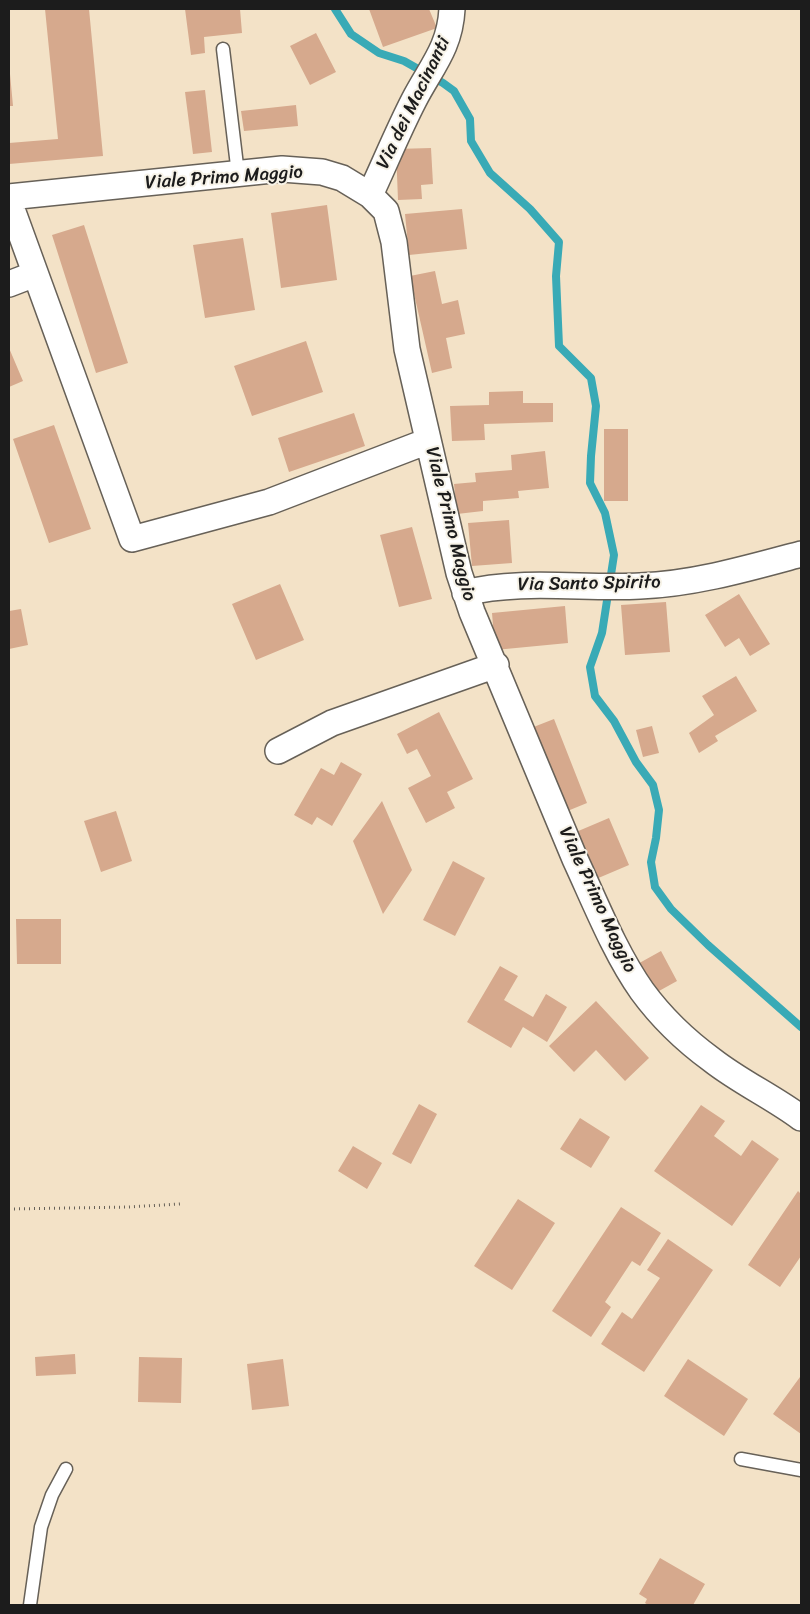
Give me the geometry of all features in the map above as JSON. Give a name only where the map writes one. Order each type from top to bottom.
[{"type":"street","name":"Via dei Macinanti","points":[[370,195],[422,86],[445,45],[452,9]]},
{"type":"street","name":"Viale Primo Maggio","points":[[9,197],[282,170],[322,172],[342,178],[370,195],[386,211],[392,228],[407,349],[465,593],[575,859],[632,976],[642,991],[668,1021],[710,1059],[801,1118]]},
{"type":"street","points":[[9,201],[132,539],[269,502],[428,441]]},
{"type":"street","points":[[9,284],[35,274]]},
{"type":"street","name":"Via Santo Spirito","points":[[465,593],[494,587],[514,586],[598,588],[655,585],[706,577],[801,554]]},
{"type":"street","points":[[278,751],[332,723],[496,666]]},
{"type":"lane","points":[[223,49],[238,174]]},
{"type":"lane","points":[[741,1459],[801,1470]]},
{"type":"lane","points":[[30,1605],[41,1527],[52,1495],[66,1469]]},
{"type":"path","points":[[9,1209],[180,1204]]},
{"type":"building","points":[[45,9],[89,9],[103,156],[9,164],[9,143],[58,139]]},
{"type":"building","points":[[185,9],[240,9],[242,33],[204,37],[205,53],[191,55]]},
{"type":"building","points":[[369,9],[429,9],[437,28],[383,47]]},
{"type":"building","points":[[316,33],[336,72],[310,85],[290,46]]},
{"type":"building","points":[[10,74],[13,106],[9,106]]},
{"type":"building","points":[[205,90],[212,152],[193,154],[185,92]]},
{"type":"building","points":[[296,105],[298,126],[244,131],[241,111]]},
{"type":"building","points":[[431,148],[433,184],[421,185],[422,199],[398,200],[396,149]]},
{"type":"building","points":[[327,205],[337,280],[281,288],[271,213]]},
{"type":"building","points":[[462,209],[467,249],[409,255],[405,214]]},
{"type":"building","points":[[84,225],[128,363],[96,373],[52,235]]},
{"type":"building","points":[[243,238],[255,310],[205,318],[193,245]]},
{"type":"building","points":[[435,271],[442,304],[458,300],[465,334],[446,338],[452,368],[432,373],[410,276]]},
{"type":"building","points":[[306,341],[323,392],[252,416],[234,366]]},
{"type":"building","points":[[9,348],[23,381],[9,387]]},
{"type":"building","points":[[523,391],[523,403],[553,403],[553,422],[484,424],[485,440],[452,441],[450,406],[489,405],[489,392]]},
{"type":"building","points":[[354,413],[365,446],[289,472],[278,438]]},
{"type":"building","points":[[54,425],[91,529],[49,543],[13,439]]},
{"type":"building","points":[[604,429],[628,429],[628,501],[604,501]]},
{"type":"building","points":[[545,451],[549,488],[518,491],[519,498],[483,501],[483,511],[457,514],[454,484],[476,482],[475,473],[512,470],[511,455]]},
{"type":"building","points":[[509,520],[512,563],[472,566],[468,523]]},
{"type":"building","points":[[412,527],[432,599],[399,607],[380,535]]},
{"type":"building","points":[[280,584],[304,640],[256,660],[232,604]]},
{"type":"building","points":[[739,594],[770,644],[750,656],[739,638],[725,647],[705,615]]},
{"type":"building","points":[[666,602],[670,652],[625,655],[621,605]]},
{"type":"building","points":[[565,606],[568,643],[495,650],[492,613]]},
{"type":"building","points":[[21,609],[28,645],[9,649],[9,611]]},
{"type":"building","points":[[736,676],[757,711],[715,736],[718,741],[699,753],[689,733],[714,715],[702,696]]},
{"type":"building","points":[[439,712],[473,779],[447,792],[455,808],[426,823],[408,788],[431,776],[417,749],[407,754],[397,734]]},
{"type":"building","points":[[554,719],[587,803],[565,812],[531,728]]},
{"type":"building","points":[[652,726],[659,753],[643,757],[636,730]]},
{"type":"building","points":[[341,762],[362,774],[332,826],[317,817],[312,825],[294,815],[321,768],[334,775]]},
{"type":"building","points":[[382,801],[412,870],[383,914],[353,841]]},
{"type":"building","points":[[116,811],[132,861],[101,872],[84,821]]},
{"type":"building","points":[[609,818],[629,865],[596,879],[576,832]]},
{"type":"building","points":[[453,861],[485,878],[455,936],[423,920]]},
{"type":"building","points":[[16,919],[61,919],[61,964],[17,964]]},
{"type":"building","points":[[661,951],[677,981],[650,996],[634,966]]},
{"type":"building","points":[[500,966],[518,976],[504,1000],[533,1017],[546,994],[567,1007],[547,1042],[523,1027],[511,1048],[467,1022]]},
{"type":"building","points":[[596,1001],[649,1058],[625,1081],[596,1050],[574,1072],[549,1046]]},
{"type":"building","points":[[419,1104],[437,1114],[411,1164],[392,1154]]},
{"type":"building","points":[[701,1105],[725,1121],[714,1136],[741,1156],[752,1140],[779,1159],[732,1226],[654,1171]]},
{"type":"building","points":[[580,1118],[610,1137],[591,1168],[560,1149]]},
{"type":"building","points":[[353,1146],[382,1163],[367,1189],[338,1171]]},
{"type":"building","points":[[798,1191],[801,1194],[801,1256],[780,1287],[748,1265]]},
{"type":"building","points":[[518,1199],[555,1223],[512,1290],[474,1266]]},
{"type":"building","points":[[621,1207],[661,1233],[640,1266],[632,1261],[605,1302],[611,1307],[591,1337],[552,1311]]},
{"type":"building","points":[[668,1239],[713,1270],[644,1372],[601,1344],[622,1312],[632,1319],[660,1278],[647,1270]]},
{"type":"building","points":[[75,1354],[76,1374],[36,1376],[35,1357]]},
{"type":"building","points":[[139,1357],[182,1358],[181,1403],[138,1402]]},
{"type":"building","points":[[283,1359],[289,1406],[252,1410],[247,1364]]},
{"type":"building","points":[[688,1359],[748,1399],[724,1436],[664,1396]]},
{"type":"building","points":[[801,1378],[801,1434],[773,1414]]},
{"type":"building","points":[[660,1558],[705,1584],[693,1605],[648,1605],[645,1603],[647,1599],[639,1594]]},
{"type":"waterway","points":[[335,9],[351,34],[379,53],[404,61],[454,91],[470,119],[471,141],[490,173],[530,209],[559,242],[556,276],[559,346],[591,378],[596,406],[590,483],[605,513],[614,555],[602,633],[590,667],[595,696],[614,721],[636,762],[653,785],[659,810],[651,862],[655,887],[671,909],[708,945],[801,1027]]}]
